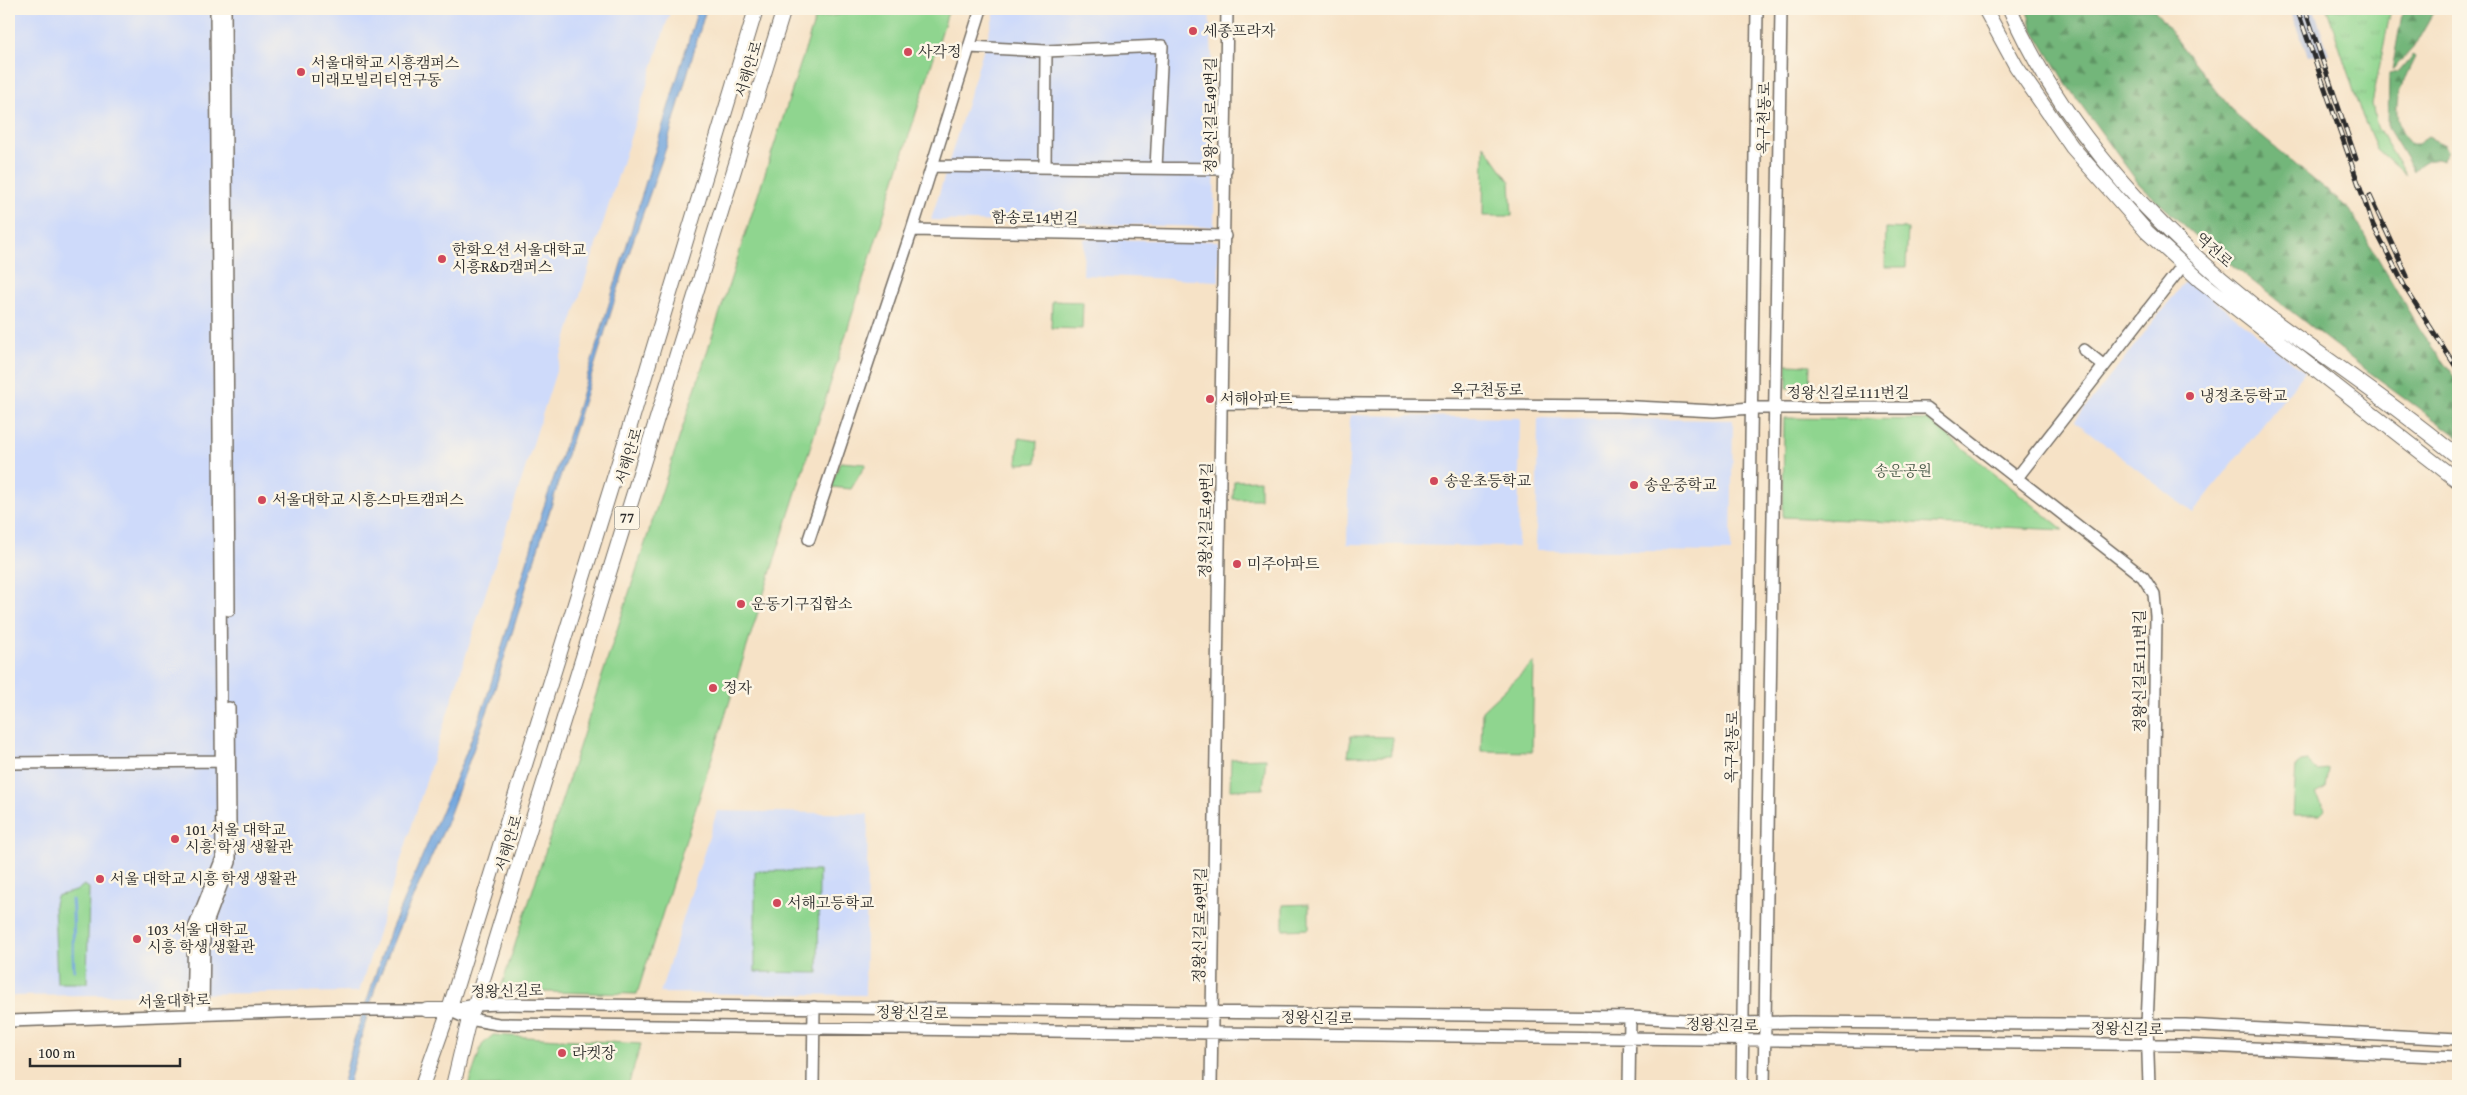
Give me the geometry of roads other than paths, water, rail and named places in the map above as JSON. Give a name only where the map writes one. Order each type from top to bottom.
[{"type":"main road","name":"서해안로","points":[[422,1086],[447,1015],[629,430],[756,9]]},
{"type":"main road","name":"서해안로","points":[[445,1086],[475,1005],[784,9]]},
{"type":"main road","name":"역전로","points":[[1985,9],[2016,66],[2072,147],[2147,232],[2201,281],[2458,482]]},
{"type":"main road","name":"역전로","points":[[2010,9],[2024,42],[2072,118],[2116,175],[2193,255],[2253,305],[2410,418],[2458,457]]},
{"type":"main road","points":[[428,1010],[447,1015]]},
{"type":"main road","name":"서해안로","points":[[430,1086],[447,1015]]},
{"type":"main road","name":"서해안로","points":[[453,1086],[469,1023]]},
{"type":"street","points":[[197,1015],[204,931],[230,862],[225,761],[216,9]]},
{"type":"street","points":[[225,9],[225,761]]},
{"type":"street","points":[[809,539],[912,230],[981,9]]},
{"type":"street","name":"정왕신길로49번길","points":[[1211,1086],[1211,1032],[1214,1012],[1227,9]]},
{"type":"street","name":"옥구천동로","points":[[1742,1086],[1757,9]]},
{"type":"street","name":"옥구천동로","points":[[1764,1086],[1781,9]]},
{"type":"street","points":[[969,47],[1046,51],[1162,46],[1156,168]]},
{"type":"street","points":[[1045,167],[1046,51]]},
{"type":"street","points":[[932,166],[1226,169]]},
{"type":"street","name":"함송로14번길","points":[[912,230],[1225,236]]},
{"type":"street","points":[[2016,479],[2183,265]]},
{"type":"street","points":[[2084,350],[2104,366]]},
{"type":"street","name":"옥구천동로","points":[[1223,403],[1617,406],[1714,411],[1774,408]]},
{"type":"street","name":"정왕신길로111번길","points":[[1774,408],[1927,408],[2143,577],[2154,594],[2156,616],[2152,906],[2148,1025],[2149,1086]]},
{"type":"street","points":[[9,763],[225,761]]},
{"type":"street","name":"정왕신길로","points":[[447,1015],[475,1005],[814,1007],[1630,1017],[1743,1023],[2148,1025],[2458,1039]]},
{"type":"street","points":[[813,1086],[814,1007]]},
{"type":"street","name":"서울대학로","points":[[9,1021],[340,1010],[428,1010]]},
{"type":"street","name":"정왕신길로","points":[[447,1015],[469,1023],[498,1024],[2149,1045],[2458,1057]]},
{"type":"street","points":[[1629,1086],[1630,1017]]},
{"type":"water","points":[[698,9],[706,9],[666,148],[632,244],[491,701],[445,827],[398,930],[375,988],[348,1086],[342,1086],[352,1046],[387,939],[464,758],[486,700],[541,515],[577,410]]},
{"type":"waterway","points":[[72,900],[74,970]]},
{"type":"railway","points":[[2297,9],[2373,225],[2406,289],[2458,370]]},
{"type":"railway","points":[[2305,9],[2356,159]]},
{"type":"railway","points":[[2370,196],[2407,276]]},
{"type":"place","name":"세종프라자","points":[[1193,31]]},
{"type":"place","name":"사각정","points":[[908,52]]},
{"type":"place","name":"서울대학교 시흥캠퍼스 미래모빌리티연구동","points":[[301,72]]},
{"type":"place","name":"한화오션 서울대학교 시흥R&D캠퍼스","points":[[442,259]]},
{"type":"place","name":"냉정초등학교","points":[[2190,396]]},
{"type":"place","name":"서해아파트","points":[[1210,399]]},
{"type":"place","name":"송운초등학교","points":[[1434,481]]},
{"type":"place","name":"송운중학교","points":[[1634,485]]},
{"type":"place","name":"서울대학교 시흥스마트캠퍼스","points":[[262,500]]},
{"type":"place","name":"미주아파트","points":[[1237,564]]},
{"type":"place","name":"운동기구집합소","points":[[741,604]]},
{"type":"place","name":"정자","points":[[713,688]]},
{"type":"place","name":"101 서울 대학교 시흥 학생 생활관","points":[[175,839]]},
{"type":"place","name":"서울 대학교 시흥 학생 생활관","points":[[100,879]]},
{"type":"place","name":"서해고등학교","points":[[777,903]]},
{"type":"place","name":"103 서울 대학교 시흥 학생 생활관","points":[[137,939]]},
{"type":"place","name":"라켓장","points":[[562,1053]]},
{"type":"park label","name":"송운공원","points":[[1903,471]]}]
